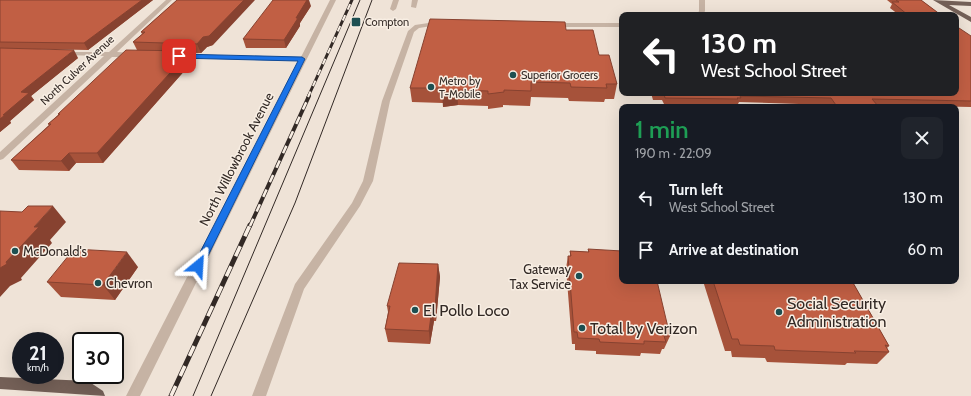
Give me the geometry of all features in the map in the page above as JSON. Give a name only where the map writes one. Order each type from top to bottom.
[{"type":"main road","points":[[939,2],[971,4]]},
{"type":"main road","points":[[939,2],[957,12]]},
{"type":"main road","points":[[959,13],[971,20]]},
{"type":"main road","points":[[0,383],[88,388],[98,396]]},
{"type":"street","name":"North Culver Avenue","points":[[0,157],[109,54],[169,0]]},
{"type":"street","name":"North Willowbrook Avenue","points":[[133,396],[333,0]]},
{"type":"street","points":[[393,10],[396,0]]},
{"type":"street","points":[[414,7],[415,0]]},
{"type":"street","points":[[702,0],[702,12]]},
{"type":"street","points":[[259,396],[299,287],[356,204],[368,181],[386,101],[411,31],[417,26],[437,23],[452,24]]},
{"type":"street","points":[[546,25],[619,25]]},
{"type":"street","points":[[52,53],[146,55]]},
{"type":"street","points":[[169,56],[302,59]]},
{"type":"building","points":[[0,0],[142,0],[84,43],[0,42]]},
{"type":"building","points":[[177,0],[244,0],[209,36],[203,37],[197,44],[133,42],[145,32],[141,32]]},
{"type":"building","points":[[273,0],[307,0],[284,40],[243,39]]},
{"type":"building","points":[[896,0],[921,0],[937,12],[904,12],[892,2],[899,2]]},
{"type":"building","name":"Superior Grocers","points":[[430,19],[565,22],[566,30],[593,30],[599,55],[609,55],[617,84],[606,84],[607,88],[571,87],[570,83],[531,82],[531,91],[504,90],[504,92],[488,94],[488,91],[457,90],[442,92],[443,88],[410,88]]},
{"type":"building","points":[[959,28],[971,36],[971,101],[872,99],[876,104],[835,104],[831,98],[740,96],[959,96]]},
{"type":"building","points":[[0,48],[74,50],[21,92],[29,93],[0,119]]},
{"type":"building","points":[[126,50],[190,51],[97,153],[69,153],[61,161],[11,160],[51,124],[48,124]]},
{"type":"building","points":[[664,96],[740,96],[741,98],[737,98],[738,99],[665,98]]},
{"type":"building","points":[[28,206],[53,206],[34,227],[39,227],[6,262],[7,264],[0,268],[0,211],[22,212]]},
{"type":"building","points":[[74,249],[127,252],[103,285],[47,282]]},
{"type":"building","points":[[588,249],[619,251],[619,284],[658,284],[670,336],[664,336],[666,342],[644,341],[644,344],[600,342],[599,339],[578,338],[577,332],[574,332],[568,256],[571,256],[570,251],[589,252]]},
{"type":"building","name":"El Pollo Loco","points":[[399,263],[438,264],[435,308],[432,308],[429,331],[385,329],[390,306],[387,306]]},
{"type":"building","points":[[714,284],[854,284],[889,346],[885,345],[889,352],[854,351],[856,353],[775,350],[774,346],[740,345],[738,339],[732,339]]},
{"type":"tram line","points":[[193,396],[360,0]]},
{"type":"tram line","points":[[211,396],[295,203],[372,0]]},
{"type":"railway","points":[[308,97],[352,0]]},
{"type":"railway","points":[[250,226],[309,96]]},
{"type":"railway","points":[[171,396],[250,225]]},
{"type":"place","name":"Compton","points":[[356,22]]},
{"type":"place","name":"Superior Grocers","points":[[513,75]]},
{"type":"place","name":"Metro by T-Mobile","points":[[431,87]]},
{"type":"place","name":"McDonald's","points":[[15,251]]},
{"type":"place","name":"Gateway Tax Service","points":[[579,276]]},
{"type":"place","name":"Chevron","points":[[98,283]]},
{"type":"place","name":"El Pollo Loco","points":[[415,310]]},
{"type":"place","name":"Social Security Administration","points":[[779,312]]},
{"type":"place","name":"Total by Verizon","points":[[582,328]]},
{"type":"route","points":[[179,56],[302,59],[198,266]]}]
